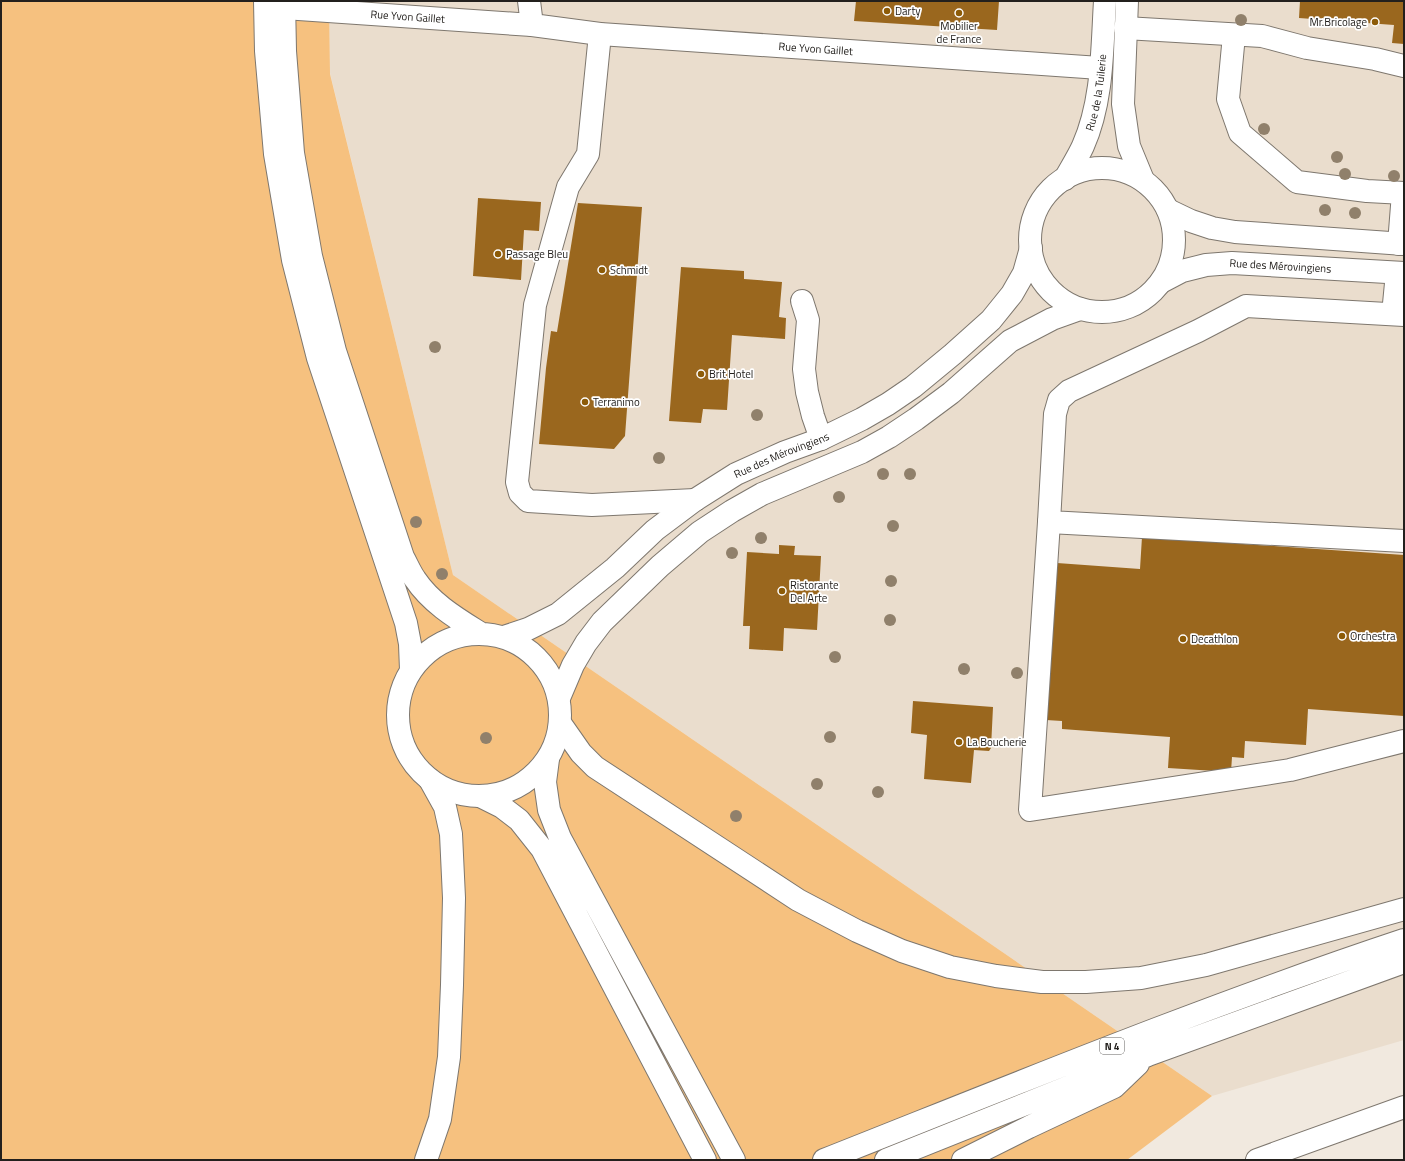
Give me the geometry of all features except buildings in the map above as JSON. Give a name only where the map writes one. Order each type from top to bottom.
[{"type":"main road","points":[[529,1],[532,25]]},
{"type":"main road","name":"Rue de la Tuilerie","points":[[1065,179],[1082,146],[1090,126],[1096,102],[1105,1]]},
{"type":"main road","points":[[1127,1],[1123,104],[1130,146],[1143,180]]},
{"type":"main road","points":[[277,3],[285,52],[293,153],[312,256],[335,351],[403,557],[415,579],[431,599],[480,634]]},
{"type":"main road","points":[[277,3],[266,51],[275,154],[293,260],[318,358],[406,623],[410,644],[411,670]]},
{"type":"main road","name":"Rue Yvon Gaillet","points":[[277,3],[532,25],[600,34],[1100,68]]},
{"type":"main road","points":[[1126,28],[1262,36],[1307,48],[1375,59],[1404,66]]},
{"type":"main road","points":[[600,34],[588,154],[568,187],[535,306],[517,482],[520,493],[528,501],[592,504],[695,500]]},
{"type":"main road","points":[[1168,210],[1191,221],[1212,228],[1235,232],[1401,244],[1403,193],[1367,191],[1297,182],[1240,133],[1228,99],[1234,35]]},
{"type":"main road","points":[[1104,168],[1124,172],[1143,180],[1157,194],[1168,210],[1173,228],[1174,246],[1170,265],[1161,282],[1145,298],[1125,309],[1103,312],[1080,309],[1065,302],[1052,292],[1042,279],[1030,248],[1031,228],[1038,208],[1049,192],[1065,179],[1084,170],[1104,168]]},
{"type":"main road","name":"Rue des Mérovingiens","points":[[504,637],[528,629],[558,614],[615,568],[655,530],[695,500],[736,474],[785,452],[821,439],[862,419],[888,404],[953,354],[991,320],[1012,294],[1024,273],[1030,248]]},
{"type":"main road","name":"Rue des Mérovingiens","points":[[1161,282],[1182,271],[1206,265],[1232,263],[1400,273]]},
{"type":"main road","points":[[1400,273],[1399,315],[1246,306],[1198,331],[1069,391],[1059,400],[1055,414],[1030,810],[1290,770],[1404,741]]},
{"type":"main road","points":[[802,301],[808,320],[804,369],[806,392],[821,439]]},
{"type":"main road","points":[[559,698],[573,665],[586,642],[602,622],[660,566],[700,532],[762,494],[862,452],[889,437],[916,420],[1010,342],[1052,319],[1080,309]]},
{"type":"main road","points":[[1049,522],[1404,540]]},
{"type":"main road","points":[[480,634],[492,634],[504,637],[523,646],[540,660],[552,678],[559,698],[561,710],[556,742],[548,759],[530,779],[506,792],[480,796],[462,795],[446,790],[430,780],[413,763],[402,741],[397,717],[400,692],[411,670],[424,654],[441,643],[460,636],[480,634]]},
{"type":"main road","points":[[560,723],[581,753],[595,767],[798,900],[857,931],[902,951],[950,967],[996,976],[1042,982],[1086,982],[1141,978],[1206,965],[1404,909]]},
{"type":"main road","points":[[548,759],[545,782],[549,810],[560,838],[734,1160]]},
{"type":"main road","points":[[426,1160],[440,1119],[450,1057],[454,898],[451,834],[444,807],[430,780]]},
{"type":"main road","points":[[480,796],[502,807],[519,820],[542,849],[703,1155]]},
{"type":"main road","name":"N 4","points":[[824,1160],[1142,1034],[1353,957],[1404,940]]},
{"type":"main road","name":"N 4","points":[[886,1160],[1148,1055],[1404,962]]},
{"type":"main road","points":[[963,1160],[1114,1087],[1148,1055]]},
{"type":"main road","points":[[1257,1160],[1404,1107]]},
{"type":"shaded area","points":[[1,1],[329,1],[330,74],[453,575],[1212,1096],[1127,1160],[1,1160]]},
{"type":"shaded area","points":[[329,1],[1404,1],[1404,1040],[1212,1096],[453,575],[330,73]]},
{"type":"place","name":"Darty","points":[[887,11]]},
{"type":"place","name":"Mobilier de France","points":[[959,13]]},
{"type":"place","name":"Mr.Bricolage","points":[[1375,22]]},
{"type":"place","name":"Passage Bleu","points":[[498,254]]},
{"type":"place","name":"Schmidt","points":[[602,270]]},
{"type":"place","name":"Brit Hotel","points":[[701,374]]},
{"type":"place","name":"Terranimo","points":[[585,402]]},
{"type":"place","name":"Ristorante Del Arte","points":[[782,591]]},
{"type":"place","name":"Orchestra","points":[[1342,636]]},
{"type":"place","name":"Decathlon","points":[[1183,639]]},
{"type":"place","name":"La Boucherie","points":[[959,742]]}]
